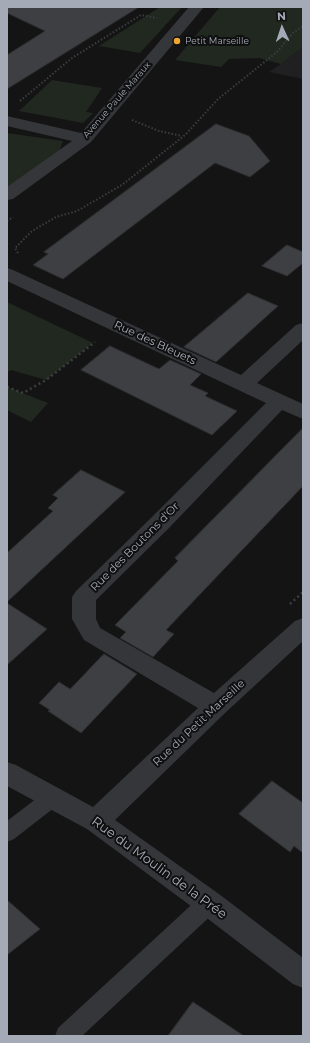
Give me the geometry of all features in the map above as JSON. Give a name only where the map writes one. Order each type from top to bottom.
[{"type":"street","name":"Avenue Paule Maraux","points":[[7,195],[85,139],[196,7]]},
{"type":"street","points":[[7,122],[85,139]]},
{"type":"street","name":"Rue des Bleuets","points":[[7,274],[303,412]]},
{"type":"street","points":[[244,384],[303,329]]},
{"type":"street","name":"Rue des Boutons d'Or","points":[[216,706],[92,634],[84,619],[84,597],[161,522],[279,401]]},
{"type":"street","name":"Rue du Petit Marseille","points":[[96,821],[216,706],[303,627]]},
{"type":"street","name":"Rue du Moulin de la Prée","points":[[7,773],[96,821],[209,903],[303,975]]},
{"type":"lane","points":[[7,833],[52,798]]},
{"type":"lane","points":[[66,1036],[209,903]]},
{"type":"path","points":[[19,102],[72,58],[141,15],[182,24]]},
{"type":"path","points":[[21,258],[15,248],[32,231],[56,217],[77,211],[122,185],[183,136],[218,99],[277,52],[293,33],[303,26]]},
{"type":"path","points":[[127,118],[138,121],[159,131],[183,136]]},
{"type":"path","points":[[7,387],[23,393],[46,380],[116,325]]},
{"type":"shaded area","points":[[160,7],[182,7],[140,53],[99,46]]},
{"type":"shaded area","points":[[220,7],[303,7],[303,47],[281,64],[259,58],[229,59],[221,67],[175,60]]},
{"type":"shaded area","points":[[303,47],[303,79],[269,72],[281,64]]},
{"type":"shaded area","points":[[52,80],[102,88],[86,112],[93,113],[83,123],[19,111]]},
{"type":"shaded area","points":[[7,133],[63,141],[56,160],[7,195]]},
{"type":"shaded area","points":[[7,302],[93,343],[46,380],[11,370],[7,372]]},
{"type":"shaded area","points":[[7,387],[48,403],[31,422],[7,410]]},
{"type":"building","points":[[7,7],[139,7],[7,89],[7,55],[45,31],[7,13]]},
{"type":"building","points":[[216,124],[249,136],[270,161],[250,177],[215,163],[63,279],[33,265],[48,254],[44,252]]},
{"type":"building","points":[[287,245],[303,252],[303,263],[287,276],[262,266]]},
{"type":"building","points":[[248,293],[278,306],[216,362],[184,347]]},
{"type":"building","points":[[110,346],[159,369],[170,360],[201,374],[190,385],[208,393],[205,396],[237,411],[212,435],[81,370]]},
{"type":"building","points":[[303,428],[303,486],[166,630],[174,634],[153,657],[120,638],[126,632],[115,625],[178,561],[175,558]]},
{"type":"building","points":[[81,470],[125,492],[7,602],[7,553],[53,511],[48,508],[58,498],[53,495]]},
{"type":"building","points":[[7,603],[47,629],[7,665]]},
{"type":"building","points":[[104,654],[137,674],[81,733],[48,711],[50,710],[39,703],[59,682],[70,689]]},
{"type":"building","points":[[272,781],[303,803],[303,853],[294,846],[290,852],[239,814]]},
{"type":"building","points":[[7,900],[40,929],[7,955]]},
{"type":"building","points":[[193,1002],[244,1036],[168,1036]]},
{"type":"place","name":"Petit Marseille","points":[[177,41]]}]
